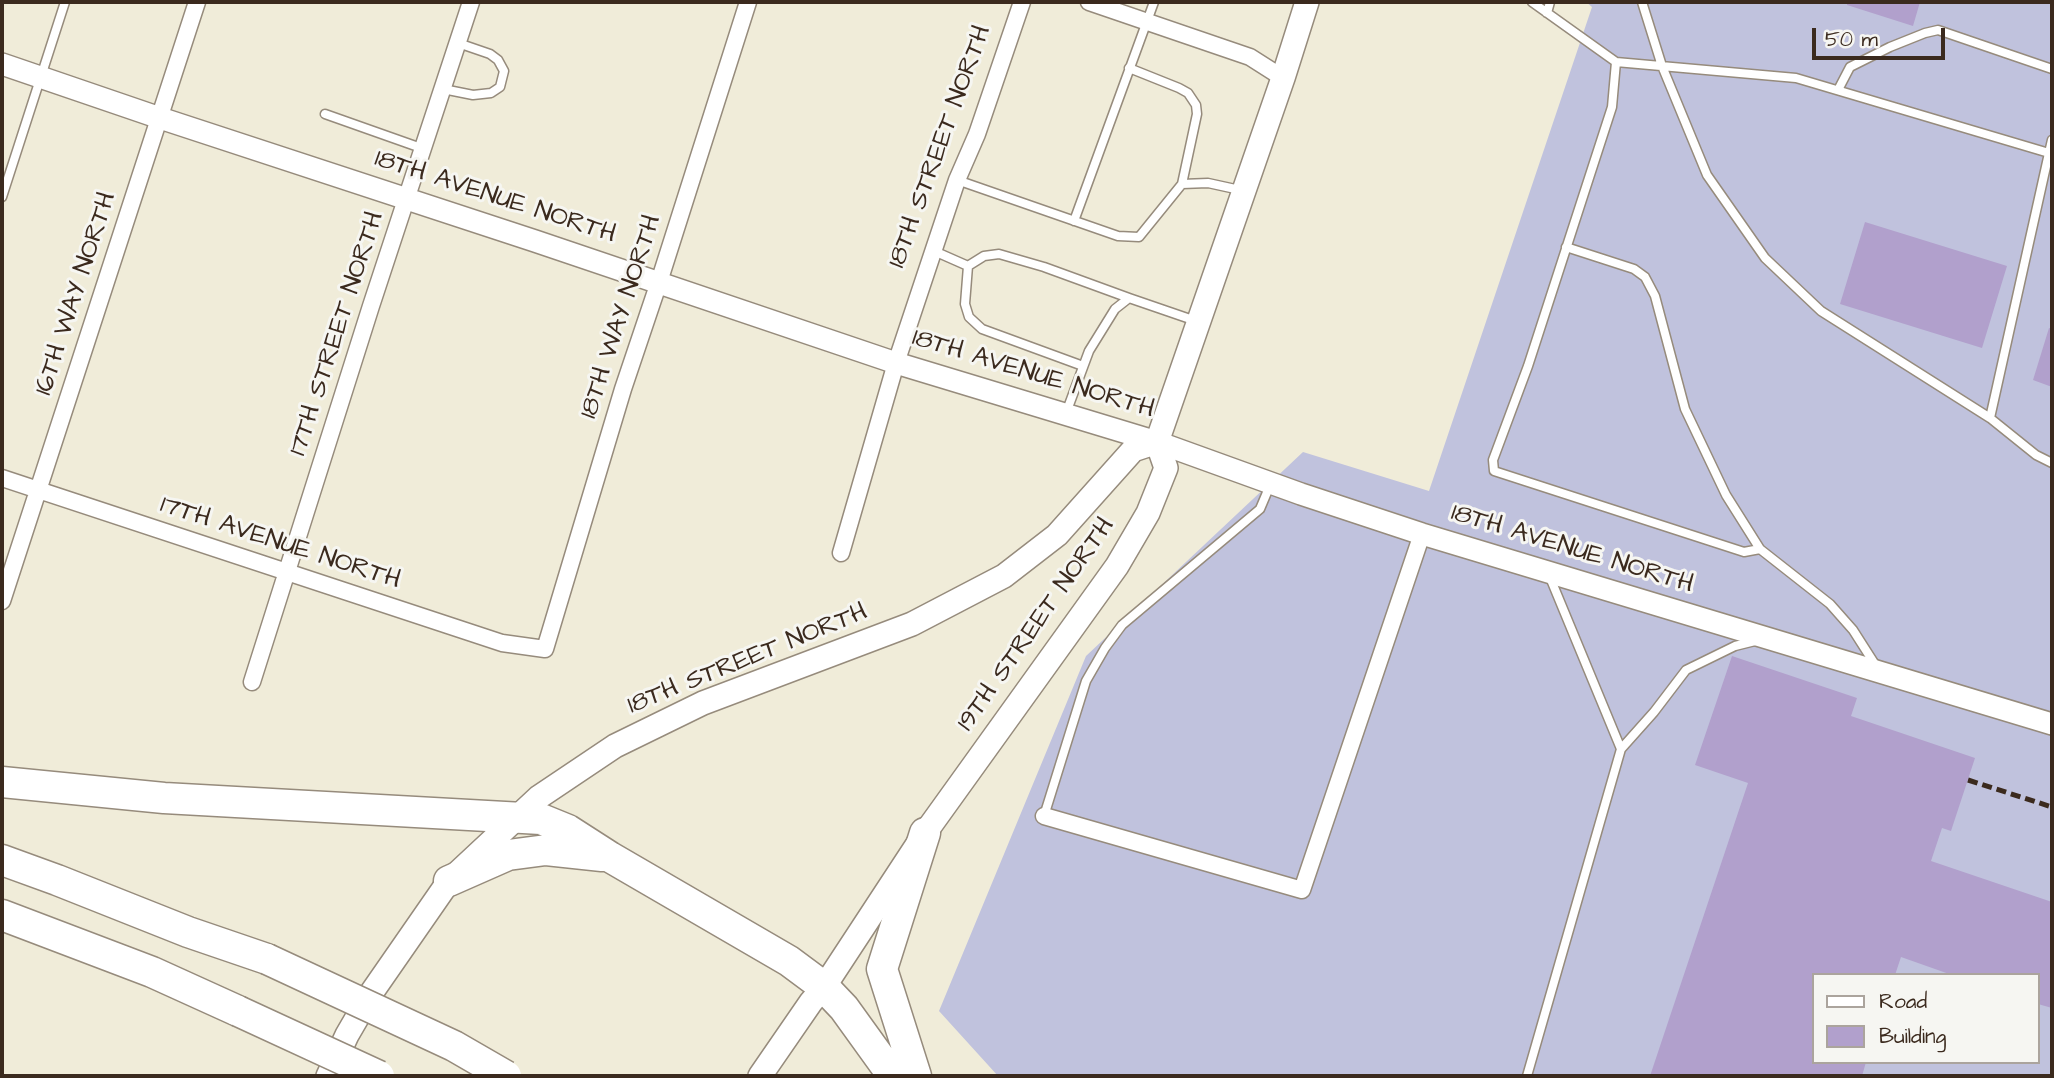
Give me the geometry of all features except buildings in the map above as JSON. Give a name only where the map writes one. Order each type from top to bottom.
[{"type":"highway","points":[[2,782],[163,798],[541,819],[568,830],[789,961],[824,987],[846,1011],[893,1076]]},
{"type":"highway","points":[[916,1076],[882,969],[925,833]]},
{"type":"highway","points":[[449,881],[508,855],[546,850],[610,857]]},
{"type":"highway","points":[[2,860],[267,960],[454,1046],[506,1076]]},
{"type":"highway","points":[[2,915],[152,972],[379,1076]]},
{"type":"main road","name":"19TH STREET NORTH","points":[[760,1076],[824,987],[925,833],[1117,566],[1147,513],[1166,468],[1157,442],[1307,2]]},
{"type":"main road","name":"18TH STREET NORTH","points":[[328,1076],[347,1035],[372,992],[449,881],[538,797],[615,746],[703,703],[912,624],[1004,576],[1057,535],[1133,450],[1157,442]]},
{"type":"street","name":"16TH WAY NORTH","points":[[2,601],[197,2]]},
{"type":"street","name":"17TH STREET NORTH","points":[[252,682],[471,2]]},
{"type":"street","name":"18TH WAY NORTH","points":[[545,649],[623,389],[748,2]]},
{"type":"street","name":"18TH STREET NORTH","points":[[841,553],[896,363],[957,180],[977,134],[1022,2]]},
{"type":"street","points":[[1089,2],[1250,57],[1283,78]]},
{"type":"street","name":"18TH AVENUE NORTH","points":[[2,64],[896,363],[1157,442],[1422,534],[2052,724]]},
{"type":"street","name":"17TH AVENUE NORTH","points":[[2,478],[502,643],[545,649]]},
{"type":"street","points":[[1044,816],[1302,890],[1422,534]]},
{"type":"lane","points":[[2,197],[65,2]]},
{"type":"lane","points":[[1074,221],[1154,2]]},
{"type":"lane","points":[[1532,2],[1616,62],[1796,78],[2049,153]]},
{"type":"lane","points":[[1547,13],[1550,2]]},
{"type":"lane","points":[[1642,2],[1662,66],[1707,175],[1765,258],[1821,311],[1990,418],[2036,455],[2052,463]]},
{"type":"lane","points":[[1838,90],[1850,67],[1890,47],[1938,30],[2052,68]]},
{"type":"lane","points":[[443,89],[473,96],[491,93],[500,87],[504,71],[499,60],[458,43]]},
{"type":"lane","points":[[1616,62],[1612,107],[1528,366],[1493,460],[1494,471],[1744,552],[1760,549]]},
{"type":"lane","points":[[957,180],[1118,236],[1139,237],[1181,184],[1196,105],[1188,93],[1179,88],[1129,68]]},
{"type":"lane","points":[[325,114],[424,149]]},
{"type":"lane","points":[[1990,418],[2052,140]]},
{"type":"lane","points":[[1181,184],[1208,183],[1244,191]]},
{"type":"lane","points":[[1566,247],[1634,269],[1645,277],[1655,296],[1685,409],[1726,495],[1760,549],[1830,604],[1853,630],[1879,671]]},
{"type":"lane","points":[[933,251],[968,266]]},
{"type":"lane","points":[[968,266],[984,256],[999,254],[1199,321]]},
{"type":"lane","points":[[968,266],[965,304],[970,317],[982,329],[1083,366]]},
{"type":"lane","points":[[1065,415],[1088,351],[1115,309],[1129,298]]},
{"type":"lane","points":[[1044,816],[1086,681],[1105,648],[1122,625],[1260,509],[1271,483]]},
{"type":"lane","points":[[1548,572],[1621,749]]},
{"type":"lane","points":[[1527,1076],[1621,749],[1686,670],[1735,646],[1768,638]]},
{"type":"shaded area","points":[[1586,2],[2052,2],[2052,1076],[998,1076],[939,1011],[1086,656],[1303,452],[1429,491],[1592,7]]},
{"type":"railway","points":[[1968,780],[2052,807]]}]
